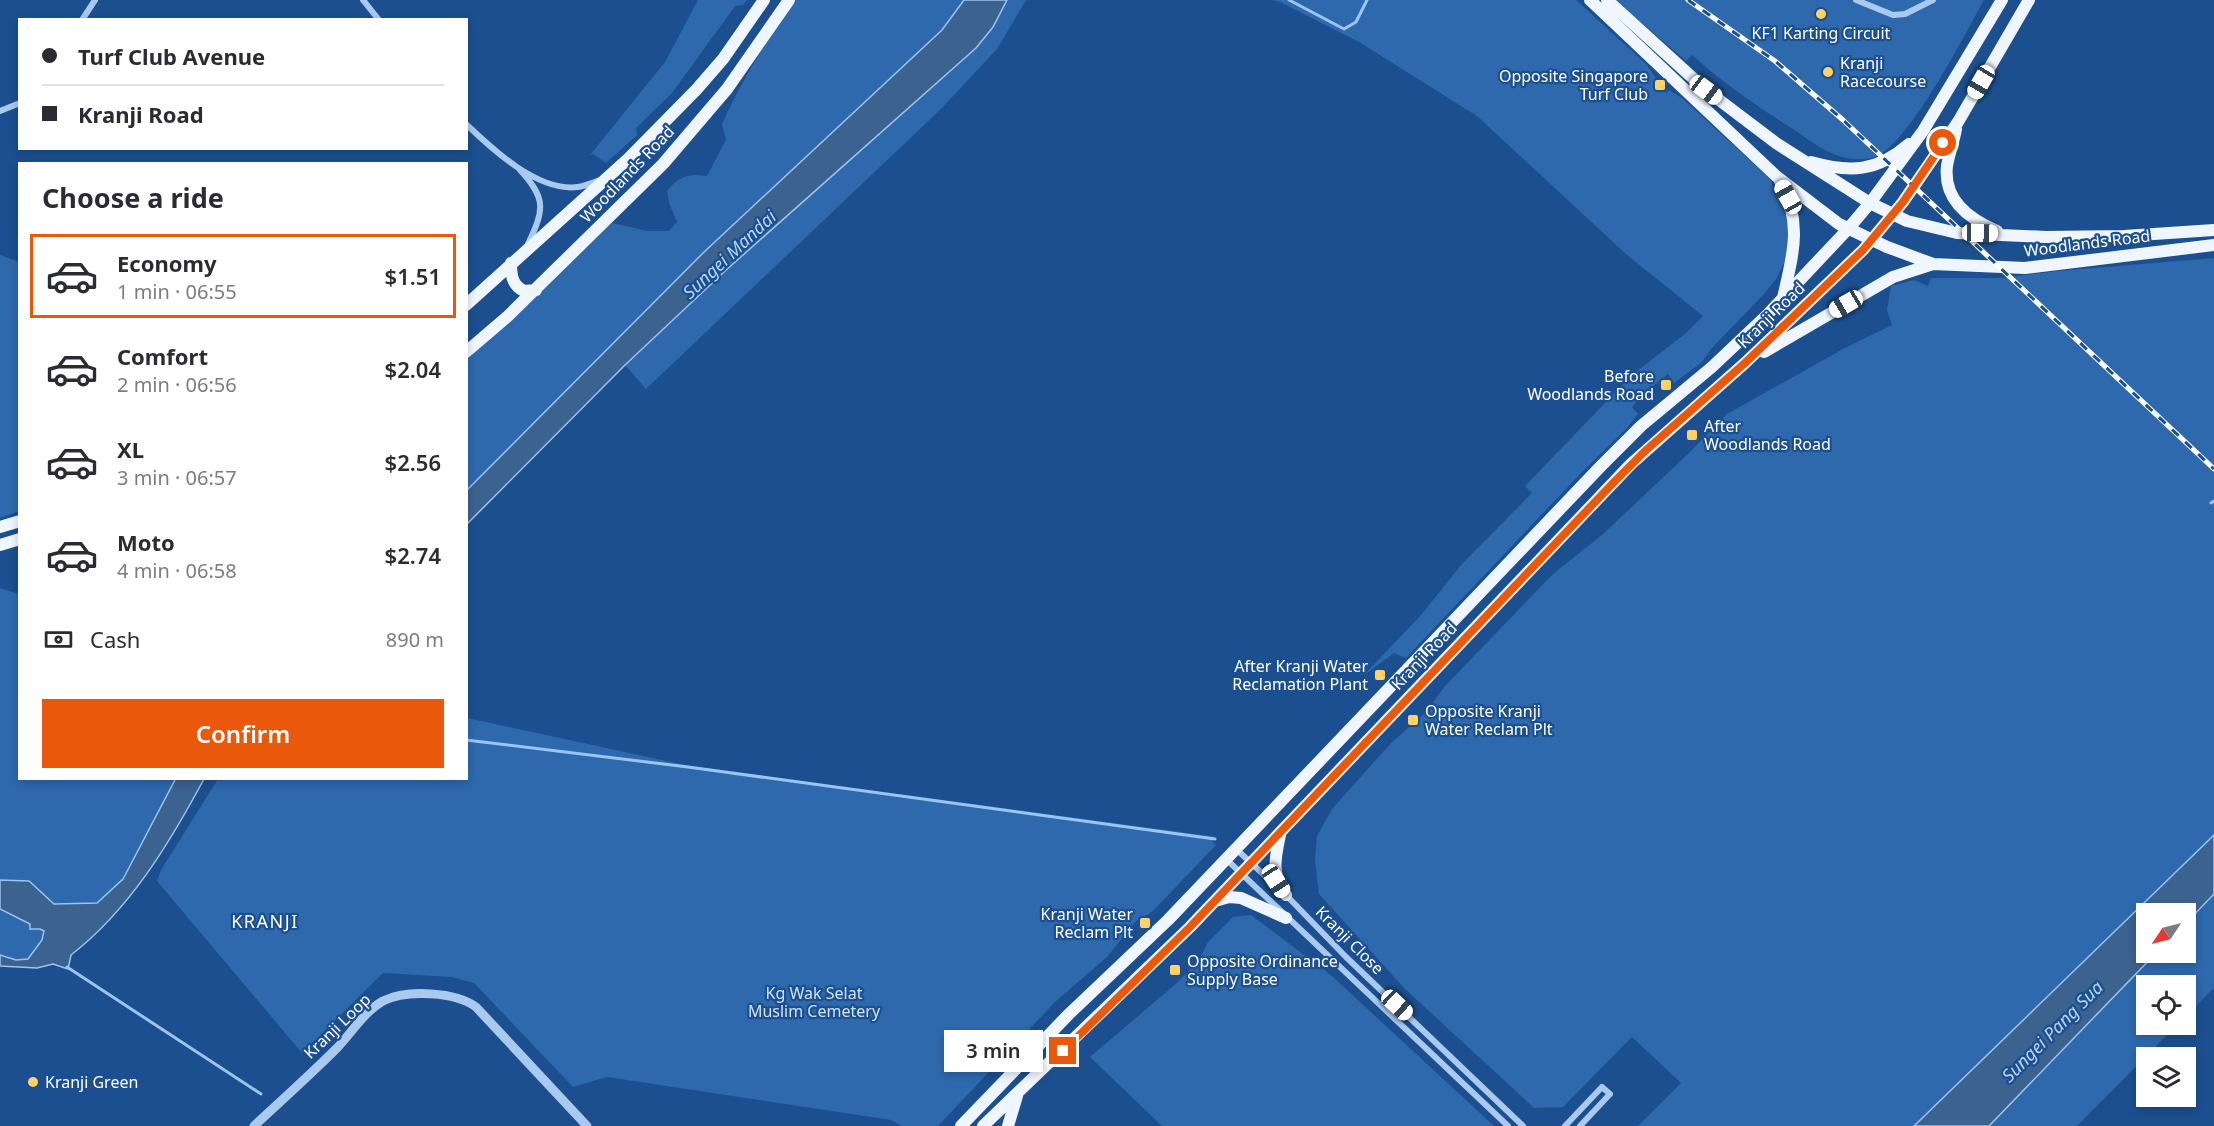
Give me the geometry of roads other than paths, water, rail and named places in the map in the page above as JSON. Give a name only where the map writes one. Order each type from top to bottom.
[{"type":"main road","name":"Woodlands Road","points":[[468,302],[628,159],[723,60],[764,0]]},
{"type":"main road","name":"Woodlands Road","points":[[468,350],[536,290],[663,164],[727,89],[789,0]]},
{"type":"main road","name":"Woodlands Road","points":[[1590,0],[1776,176],[1848,230],[1871,240],[1933,264],[2025,268],[2214,245]]},
{"type":"main road","name":"Woodlands Road","points":[[1607,0],[1706,90],[1798,158],[1870,204],[1907,221],[1957,233],[2046,237],[2124,236],[2214,230]]},
{"type":"main road","points":[[1798,158],[1844,170],[1867,168],[1886,161],[1923,131],[2002,0]]},
{"type":"main road","points":[[2004,234],[1969,217],[1954,200],[1949,188],[1947,165],[1958,122],[2029,0]]},
{"type":"main road","name":"Kranji Road","points":[[984,1126],[1130,987],[1214,902],[1644,452],[1745,363],[1871,240],[1893,214],[1958,122]]},
{"type":"main road","name":"Kranji Road","points":[[966,1124],[1069,1014],[1133,956],[1601,466],[1641,426],[1712,367],[1782,299],[1870,204],[1923,131]]},
{"type":"main road","points":[[1776,176],[1788,197],[1795,225],[1794,248],[1782,299]]},
{"type":"main road","points":[[511,263],[511,276],[515,284],[524,291],[536,290]]},
{"type":"main road","points":[[1745,363],[1893,276],[1933,264]]},
{"type":"main road","points":[[0,527],[18,521]]},
{"type":"main road","points":[[0,545],[18,540]]},
{"type":"main road","points":[[1280,833],[1275,864],[1276,881],[1286,895]]},
{"type":"main road","points":[[1214,902],[1229,897],[1241,898],[1286,918]]},
{"type":"main road","points":[[1069,1014],[1088,1026]]},
{"type":"main road","points":[[1008,1126],[1017,1095]]},
{"type":"street","points":[[83,18],[95,0]]},
{"type":"street","points":[[363,0],[377,18]]},
{"type":"street","points":[[1856,0],[1893,15],[1905,14],[1933,0]]},
{"type":"street","points":[[0,111],[18,104]]},
{"type":"street","points":[[468,126],[518,168],[536,187],[540,206],[536,228],[526,249]]},
{"type":"street","points":[[518,168],[542,180],[566,187],[580,187],[607,178]]},
{"type":"street","name":"Kranji Close","points":[[1236,849],[1524,1126]]},
{"type":"street","name":"Kranji Close","points":[[1226,859],[1508,1126]]},
{"type":"street","name":"Kranji Loop","points":[[254,1126],[338,1047],[376,1006],[395,997],[413,994],[467,1000],[587,1126]]},
{"type":"street","points":[[1565,1126],[1602,1087],[1610,1094],[1580,1126]]},
{"type":"water","name":"Sungei Mandai","points":[[964,0],[1007,0],[993,27],[976,48],[725,271],[625,365],[468,523],[468,489],[703,253],[942,30]]},
{"type":"water","points":[[175,780],[203,780],[177,827],[146,874],[112,917],[71,955],[68,969],[53,964],[37,968],[0,966],[0,955],[16,960],[28,959],[42,940],[44,931],[30,929],[30,924],[0,909],[0,880],[29,881],[54,904],[97,903],[123,879]]},
{"type":"water","points":[[2214,835],[2214,894],[2196,913],[2196,903],[2144,903]]},
{"type":"water","name":"Sungei Pang Sua","points":[[2136,911],[2136,963],[2146,963],[1989,1126],[1914,1126]]},
{"type":"waterway","points":[[1289,0],[1344,29],[1356,22],[1367,0]]},
{"type":"waterway","points":[[468,740],[688,767],[1215,839]]},
{"type":"waterway","points":[[67,967],[261,1094]]},
{"type":"railway","points":[[1688,0],[1775,61],[1843,120],[2214,469]]},
{"type":"place","name":"KF1 Karting Circuit","points":[[1821,14]]},
{"type":"place","name":"Kranji Racecourse","points":[[1828,72]]},
{"type":"place","name":"Opposite Singapore Turf Club","points":[[1660,85]]},
{"type":"place","name":"Before Woodlands Road","points":[[1666,385]]},
{"type":"place","name":"After Woodlands Road","points":[[1692,435]]},
{"type":"place","name":"After Kranji Water Reclamation Plant","points":[[1380,675]]},
{"type":"place","name":"Opposite Kranji Water Reclam Plt","points":[[1413,720]]},
{"type":"place","name":"Kranji Water Reclam Plt","points":[[1145,923]]},
{"type":"place","name":"Opposite Ordinance Supply Base","points":[[1175,970]]},
{"type":"place","name":"Kranji Green","points":[[33,1082]]},
{"type":"district","name":"KRANJI","points":[[265,921]]},
{"type":"park label","name":"Kg Wak Selat Muslim Cemetery","points":[[814,1002]]}]
